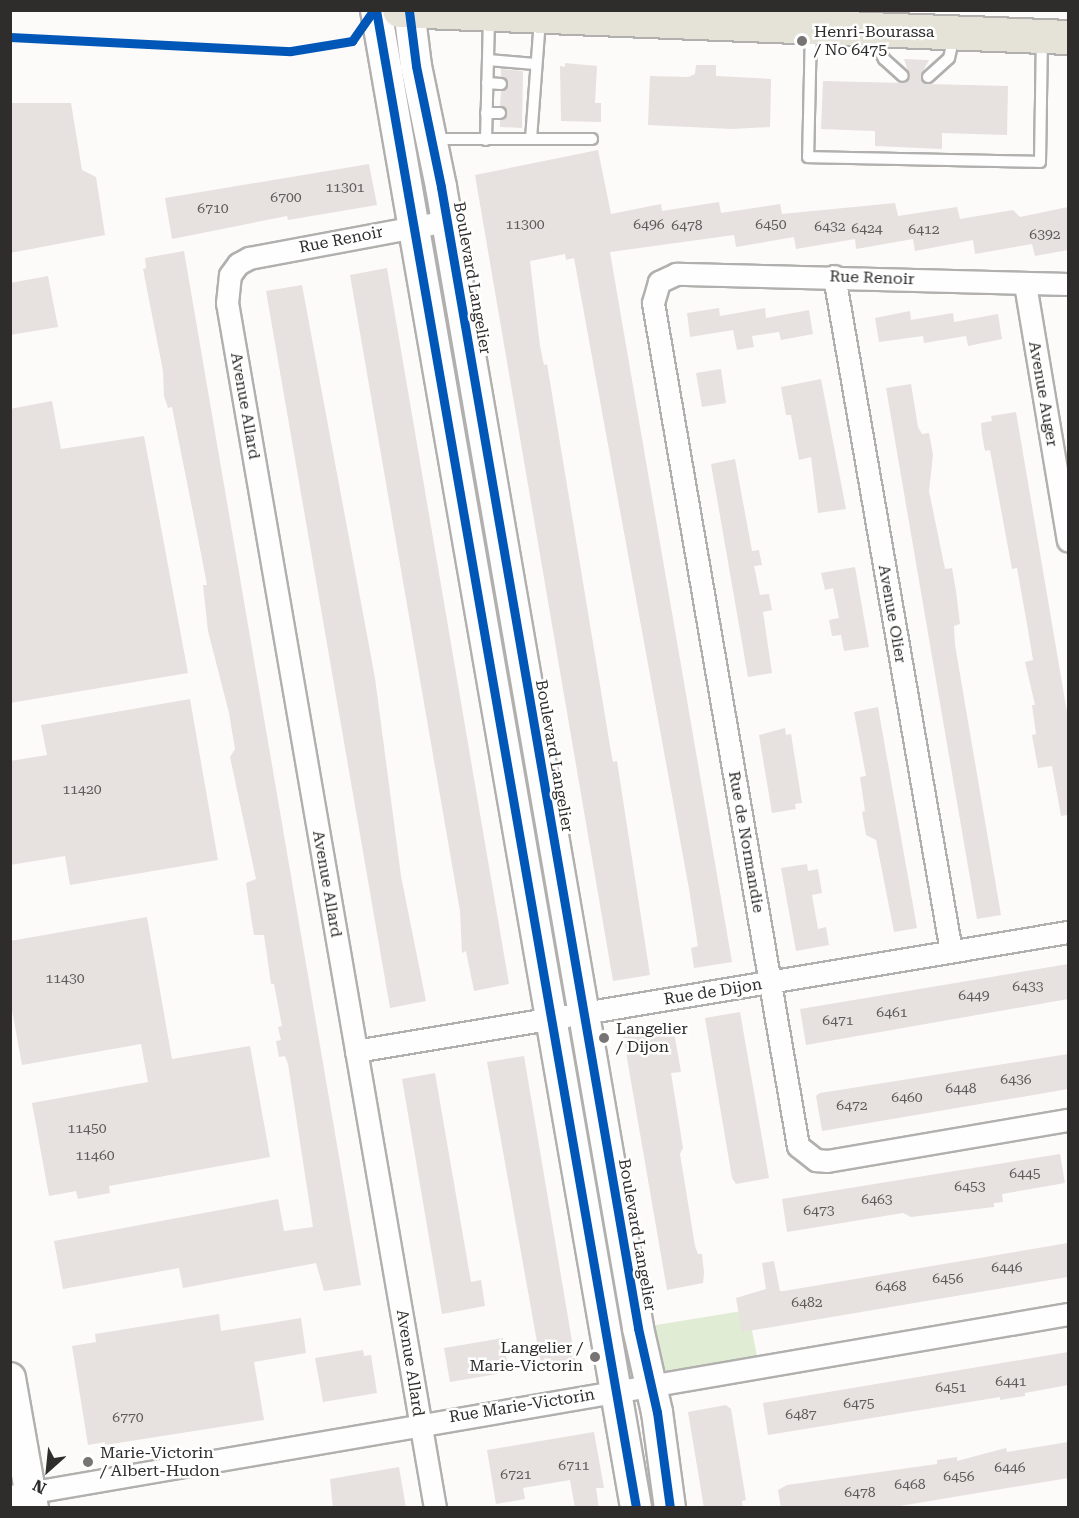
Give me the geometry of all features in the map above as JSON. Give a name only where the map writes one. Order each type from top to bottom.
[{"type":"main road","points":[[375,10],[415,226],[550,1020],[636,1508]]},
{"type":"main road","points":[[399,10],[540,16],[778,18],[811,27],[1055,37]]},
{"type":"main road","name":"Boulevard Langelier","points":[[409,11],[670,1508]]},
{"type":"main road","points":[[10,1378],[25,1498]]},
{"type":"street","name":"Rue Renoir","points":[[238,264],[446,221]]},
{"type":"street","name":"Avenue Allard","points":[[238,264],[230,275],[227,303],[435,1508]]},
{"type":"street","name":"Rue Renoir","points":[[676,274],[834,276],[1068,284]]},
{"type":"street","name":"Rue de Normandie","points":[[676,274],[659,282],[653,303],[771,983],[794,1135],[806,1155],[816,1160],[1068,1120]]},
{"type":"street","name":"Avenue Olier","points":[[834,276],[951,951]]},
{"type":"street","name":"Avenue Auger","points":[[1024,284],[1068,540]]},
{"type":"street","name":"Rue de Dijon","points":[[356,1051],[584,1015],[1068,932]]},
{"type":"street","name":"Rue Marie-Victorin","points":[[25,1498],[420,1423],[616,1392],[1068,1314]]},
{"type":"lane","points":[[486,140],[489,14]]},
{"type":"lane","points":[[531,139],[527,114],[528,86],[535,64],[540,16]]},
{"type":"lane","points":[[811,27],[808,157],[1040,162],[1055,37]]},
{"type":"lane","points":[[877,30],[878,48],[903,76]]},
{"type":"lane","points":[[928,77],[949,58],[954,34]]},
{"type":"lane","points":[[488,60],[535,64]]},
{"type":"lane","points":[[487,82],[501,84]]},
{"type":"lane","points":[[486,113],[500,113]]},
{"type":"lane","points":[[431,139],[592,139]]},
{"type":"green space","points":[[748,1310],[759,1367],[650,1386],[638,1328]]},
{"type":"building","points":[[904,59],[929,60],[921,75],[926,84],[1008,86],[1007,135],[942,133],[942,149],[875,146],[875,131],[821,129],[823,81],[905,83],[910,77]]},
{"type":"building","points":[[565,63],[597,66],[595,103],[601,103],[601,122],[561,121],[560,66],[565,67]]},
{"type":"building","points":[[696,65],[716,65],[716,76],[771,79],[770,127],[732,129],[648,125],[650,76],[688,77],[695,74]]},
{"type":"building","points":[[501,69],[523,71],[522,128],[500,127],[500,120],[507,114],[500,106],[501,91],[508,84],[501,76]]},
{"type":"building","points":[[10,103],[71,103],[82,170],[96,177],[105,235],[10,253]]},
{"type":"building","points":[[598,150],[611,214],[661,204],[662,211],[719,202],[721,213],[780,204],[782,214],[895,203],[898,216],[957,207],[960,219],[1013,210],[1020,217],[1068,207],[1068,250],[1035,256],[1032,244],[975,254],[973,240],[915,251],[913,239],[856,249],[855,239],[796,249],[794,237],[736,247],[734,235],[610,252],[732,962],[694,968],[691,948],[698,946],[689,889],[574,258],[566,260],[565,254],[530,261],[540,346],[544,365],[547,364],[611,752],[613,762],[617,761],[650,975],[613,981],[475,175]]},
{"type":"building","points":[[369,164],[377,205],[288,220],[287,216],[172,239],[165,198]]},
{"type":"building","points":[[184,251],[361,1285],[324,1291],[316,1263],[183,1288],[179,1268],[63,1289],[54,1241],[278,1199],[284,1231],[313,1227],[288,1064],[285,1056],[279,1057],[276,1041],[281,1040],[278,1027],[282,1026],[274,984],[271,984],[264,935],[254,935],[251,917],[246,883],[256,879],[230,757],[235,749],[229,713],[208,631],[203,585],[207,585],[172,407],[168,408],[164,396],[163,371],[143,269],[146,268],[145,258]]},
{"type":"building","points":[[387,268],[509,984],[474,991],[466,951],[462,953],[460,911],[350,275]]},
{"type":"building","points":[[48,276],[58,327],[10,335],[10,283]]},
{"type":"building","points":[[302,285],[375,678],[401,876],[426,1001],[390,1008],[266,291]]},
{"type":"building","points":[[719,308],[720,316],[765,308],[766,318],[809,310],[813,334],[781,340],[779,332],[752,336],[754,347],[737,350],[733,330],[690,337],[687,313]]},
{"type":"building","points":[[910,311],[911,320],[953,313],[954,322],[998,314],[1002,339],[968,346],[966,336],[924,343],[923,336],[879,342],[875,318]]},
{"type":"building","points":[[721,369],[726,403],[702,407],[696,373]]},
{"type":"building","points":[[821,379],[846,509],[818,513],[811,457],[799,460],[791,415],[786,415],[781,387]]},
{"type":"building","points":[[911,384],[918,427],[922,434],[929,433],[933,455],[929,491],[945,569],[952,568],[956,591],[960,624],[954,626],[955,645],[1001,915],[977,919],[886,388]]},
{"type":"building","points":[[52,401],[61,449],[144,436],[188,673],[10,703],[10,409]]},
{"type":"building","points":[[1016,412],[1068,718],[1068,815],[1061,816],[1052,766],[1038,768],[1032,735],[1036,734],[1032,705],[1035,705],[1025,662],[1033,660],[1028,630],[1017,568],[1012,569],[990,450],[985,451],[982,435],[981,423],[992,421],[991,416]]},
{"type":"building","points":[[735,459],[752,551],[759,550],[762,565],[754,566],[760,595],[769,594],[772,610],[763,612],[772,673],[748,677],[711,464]]},
{"type":"building","points":[[855,567],[869,647],[844,651],[841,635],[832,636],[829,620],[839,618],[833,588],[825,590],[821,573]]},
{"type":"building","points":[[190,699],[218,860],[70,885],[65,856],[10,865],[10,761],[47,755],[41,725]]},
{"type":"building","points":[[878,707],[917,928],[894,932],[876,840],[866,835],[860,777],[866,776],[854,712]]},
{"type":"building","points":[[785,728],[786,735],[791,734],[802,803],[795,804],[796,809],[772,813],[759,735]]},
{"type":"building","points":[[807,864],[808,871],[818,869],[822,893],[812,895],[818,929],[826,927],[829,945],[796,951],[781,868]]},
{"type":"building","points":[[147,917],[172,1059],[250,1046],[270,1157],[109,1186],[110,1193],[78,1199],[76,1191],[49,1196],[32,1103],[148,1082],[141,1044],[22,1065],[10,999],[10,941]]},
{"type":"building","points":[[1068,964],[1068,999],[806,1045],[800,1009]]},
{"type":"building","points":[[740,1012],[769,1178],[736,1184],[732,1178],[705,1018]]},
{"type":"building","points":[[673,1026],[681,1072],[671,1073],[683,1148],[680,1154],[695,1246],[698,1254],[702,1254],[704,1273],[703,1283],[667,1290],[623,1035]]},
{"type":"building","points":[[1068,1054],[1068,1089],[822,1131],[816,1096],[820,1093]]},
{"type":"building","points":[[524,1056],[576,1365],[542,1370],[487,1062]]},
{"type":"building","points":[[435,1073],[471,1282],[481,1280],[485,1306],[442,1314],[402,1079]]},
{"type":"building","points":[[1060,1154],[1065,1183],[1002,1194],[1003,1202],[994,1203],[994,1207],[911,1217],[903,1213],[787,1232],[782,1199]]},
{"type":"building","points":[[1068,1243],[1068,1277],[742,1332],[736,1298],[766,1289],[762,1263],[774,1261],[780,1291],[784,1291]]},
{"type":"building","points":[[219,1314],[221,1331],[301,1318],[306,1353],[254,1362],[264,1420],[105,1445],[105,1442],[88,1445],[72,1346],[96,1342],[95,1334]]},
{"type":"building","points":[[503,1338],[509,1372],[450,1382],[444,1348]]},
{"type":"building","points":[[363,1350],[364,1356],[371,1355],[377,1393],[323,1402],[315,1358]]},
{"type":"building","points":[[1068,1352],[1068,1385],[1025,1393],[1025,1396],[1000,1400],[1000,1397],[768,1435],[763,1403]]},
{"type":"building","points":[[726,1405],[731,1409],[746,1500],[742,1501],[743,1508],[704,1508],[688,1412]]},
{"type":"building","points":[[594,1432],[604,1488],[596,1488],[599,1508],[575,1508],[570,1480],[523,1488],[525,1499],[496,1504],[487,1450]]},
{"type":"building","points":[[1068,1442],[1068,1478],[888,1508],[781,1508],[778,1490],[787,1485],[937,1464],[937,1460],[957,1457],[957,1461],[1006,1448],[1007,1452]]},
{"type":"building","points":[[399,1467],[406,1508],[333,1508],[330,1479]]},
{"type":"cycle path","points":[[10,37],[291,51],[352,41],[374,10]]},
{"type":"cycle path","points":[[376,10],[636,1508]]},
{"type":"cycle path","points":[[409,11],[416,66],[441,187],[638,1328],[657,1412],[670,1508]]},
{"type":"place","name":"Henri-Bourassa / No 6475","points":[[802,41]]},
{"type":"place","name":"Langelier / Dijon","points":[[604,1038]]},
{"type":"place","name":"Langelier / Marie-Victorin","points":[[595,1357]]},
{"type":"place","name":"Marie-Victorin / Albert-Hudon","points":[[88,1462]]}]
